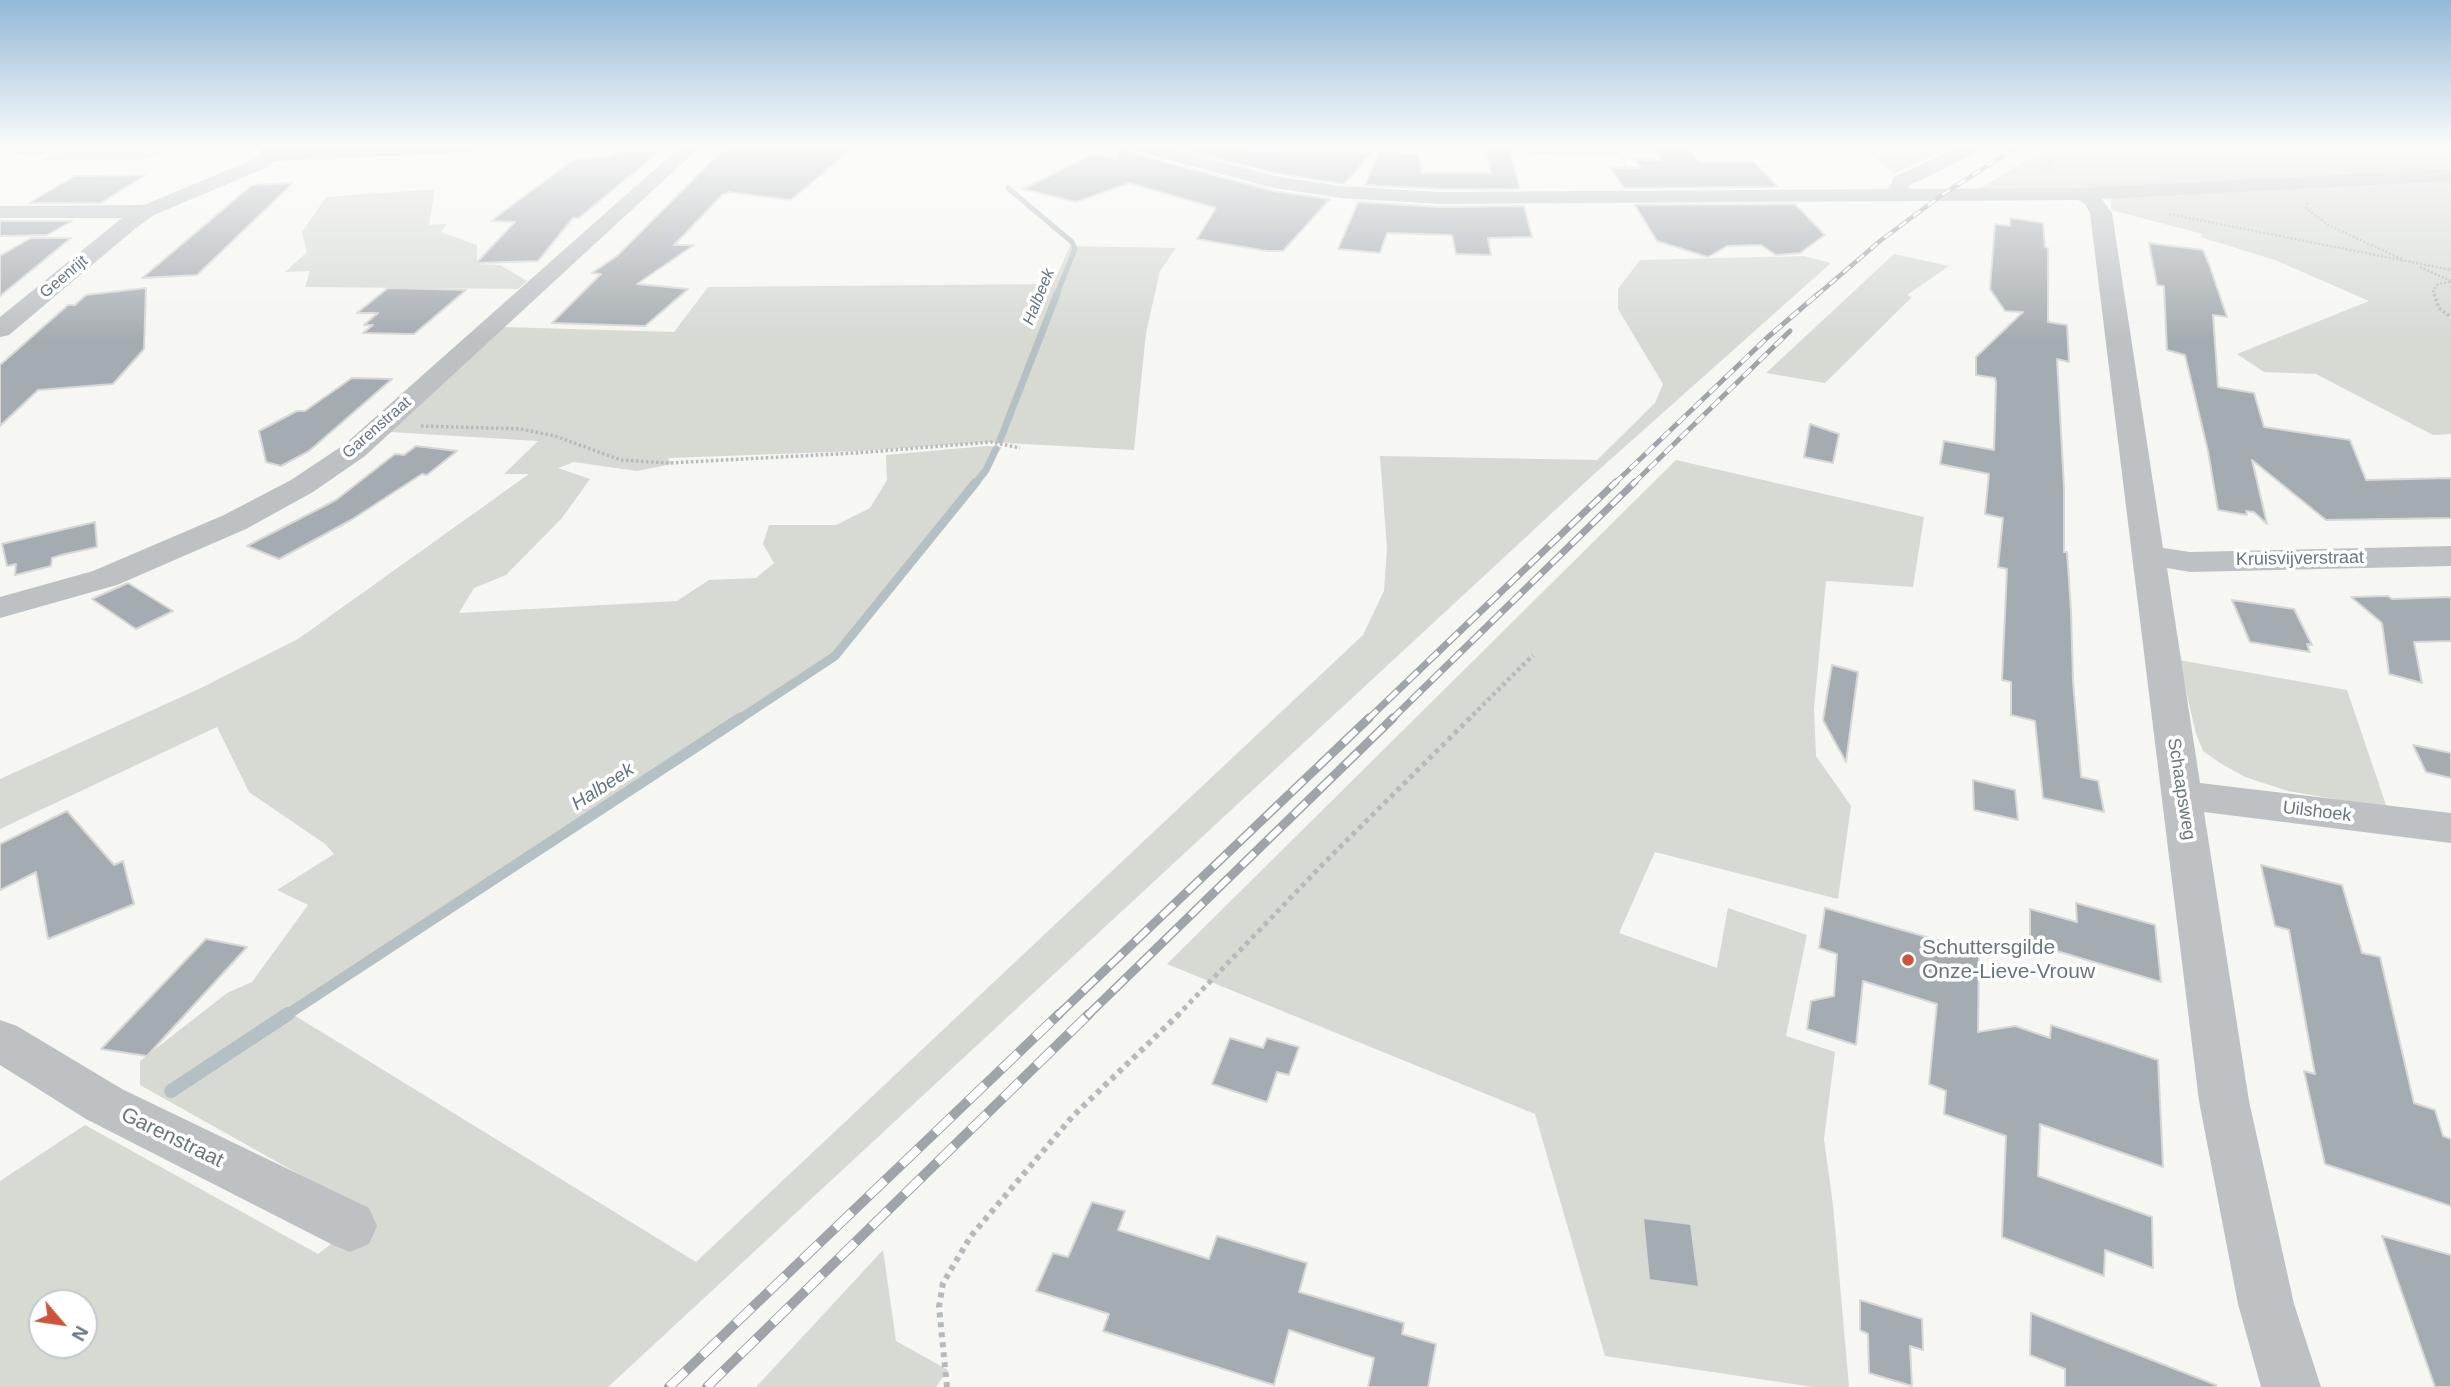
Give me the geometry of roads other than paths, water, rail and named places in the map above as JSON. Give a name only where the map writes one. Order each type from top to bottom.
[{"type":"street","points":[[0,212],[146,211]]},
{"type":"street","name":"Geenrijt","points":[[0,330],[146,211]]},
{"type":"street","name":"Garenstraat","points":[[0,608],[105,578],[235,522],[302,486],[355,450],[620,211]]},
{"type":"street","name":"Schaapsweg","points":[[2099,211],[2150,556],[2224,1101],[2266,1304],[2291,1387]]},
{"type":"street","name":"Kruisvijverstraat","points":[[2150,556],[2190,562],[2451,556]]},
{"type":"street","name":"Uilshoek","points":[[2182,795],[2451,828]]},
{"type":"street","name":"Garenstraat","points":[[0,1040],[104,1104],[350,1226]]},
{"type":"waterway","name":"Halbeek","points":[[1035,211],[1072,242],[1075,249],[1056,296]]},
{"type":"waterway","name":"Halbeek","points":[[1000,440],[1057,294]]},
{"type":"waterway","name":"Halbeek","points":[[975,484],[986,470],[996,449]]},
{"type":"waterway","name":"Halbeek","points":[[738,720],[835,656],[976,482]]},
{"type":"waterway","name":"Halbeek","points":[[285,1016],[740,718]]},
{"type":"waterway","name":"Halbeek","points":[[171,1091],[288,1014]]},
{"type":"railway","points":[[1816,296],[1880,241],[1921,211]]},
{"type":"railway","points":[[1614,484],[1768,337],[1818,294]]},
{"type":"railway","points":[[1633,484],[1790,331]]},
{"type":"railway","points":[[1367,720],[1616,482]]},
{"type":"railway","points":[[1391,720],[1635,482]]},
{"type":"railway","points":[[1057,1016],[1369,718]]},
{"type":"railway","points":[[1087,1016],[1393,718]]},
{"type":"railway","points":[[669,1387],[1059,1014]]},
{"type":"railway","points":[[707,1387],[1089,1014]]},
{"type":"place","name":"Schuttersgilde Onze-Lieve-Vrouw","points":[[1908,960]]}]
